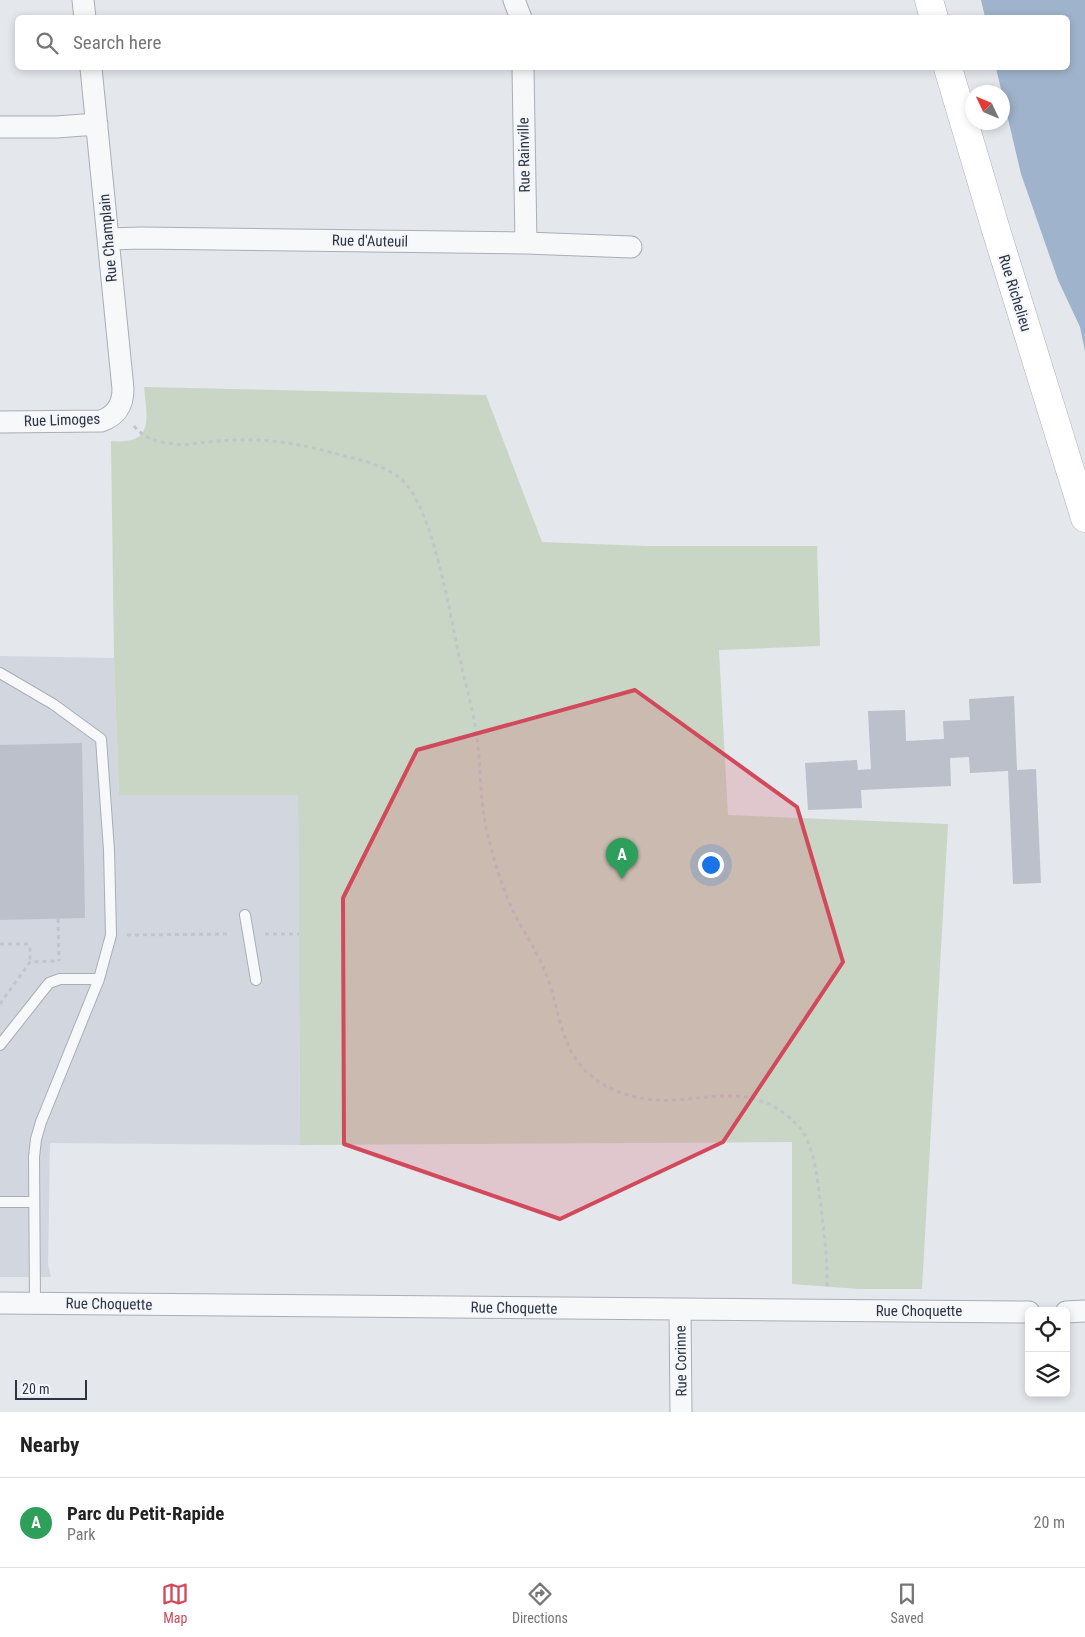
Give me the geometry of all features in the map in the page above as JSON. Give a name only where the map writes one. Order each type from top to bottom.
[{"type":"main road","points":[[930,0],[933,15]]},
{"type":"main road","name":"Rue Richelieu","points":[[949,70],[990,213],[1085,518]]},
{"type":"street","points":[[83,0],[85,15]]},
{"type":"street","points":[[514,0],[520,15]]},
{"type":"street","name":"Rue Champlain","points":[[91,70],[123,389],[123,397],[119,408]]},
{"type":"street","name":"Rue Rainville","points":[[523,70],[526,243]]},
{"type":"street","points":[[0,127],[97,124]]},
{"type":"street","name":"Rue d'Auteuil","points":[[109,239],[526,243],[631,247]]},
{"type":"street","name":"Rue Limoges","points":[[0,422],[101,422],[112,417],[119,408]]},
{"type":"street","name":"Rue Choquette","points":[[0,1303],[1025,1312]]},
{"type":"street","name":"Rue Corinne","points":[[680,1310],[682,1412]]},
{"type":"street","points":[[1070,1312],[1085,1312]]},
{"type":"lane","points":[[0,673],[53,704],[100,739],[109,850],[111,935],[99,979],[38,1130],[34,1147],[35,1303]]},
{"type":"lane","points":[[245,915],[256,980]]},
{"type":"lane","points":[[0,1045],[49,983],[60,979],[99,979]]},
{"type":"lane","points":[[0,1202],[34,1202]]},
{"type":"path","points":[[119,408],[139,432],[149,439],[156,441],[184,445],[250,439],[282,442],[369,462],[388,470],[406,483],[422,509],[442,578],[476,733],[487,832],[499,876],[516,917],[546,974],[567,1045],[589,1075],[617,1092],[641,1098],[671,1100],[714,1095],[745,1097],[765,1102],[785,1113],[804,1132],[814,1162],[823,1222],[827,1273],[824,1310]]},
{"type":"path","points":[[58,919],[58,961]]},
{"type":"path","points":[[124,935],[231,934]]},
{"type":"path","points":[[264,934],[299,934]]},
{"type":"path","points":[[0,944],[28,944],[30,947],[30,962]]},
{"type":"highlighted area","points":[[635,690],[797,807],[843,962],[723,1142],[560,1219],[344,1144],[343,898],[417,750]]},
{"type":"shaded area","points":[[0,656],[114,658],[119,795],[298,794],[300,1145],[50,1143],[48,1264],[51,1277],[0,1277]]},
{"type":"green space","points":[[144,387],[486,395],[542,542],[646,546],[817,546],[820,646],[719,650],[728,815],[948,824],[922,1289],[859,1289],[792,1284],[792,1142],[300,1145],[298,795],[119,795],[114,658],[111,441],[135,439],[142,434],[146,419]]},
{"type":"water","points":[[981,0],[1085,0],[1085,351],[1080,327],[1058,280],[1021,174],[1010,127],[1010,85],[1000,85],[996,70],[1070,70],[1070,15],[985,15]]},
{"type":"building","points":[[1014,696],[1017,770],[1036,769],[1041,883],[1013,884],[1008,771],[970,773],[969,757],[950,758],[951,786],[861,790],[862,808],[808,810],[805,763],[857,760],[858,770],[871,769],[868,711],[905,710],[906,741],[944,739],[943,721],[970,720],[969,699]]},
{"type":"building","points":[[82,743],[85,918],[0,920],[0,745]]},
{"type":"place","name":"Parc du Petit-Rapide","points":[[622,879]]}]
